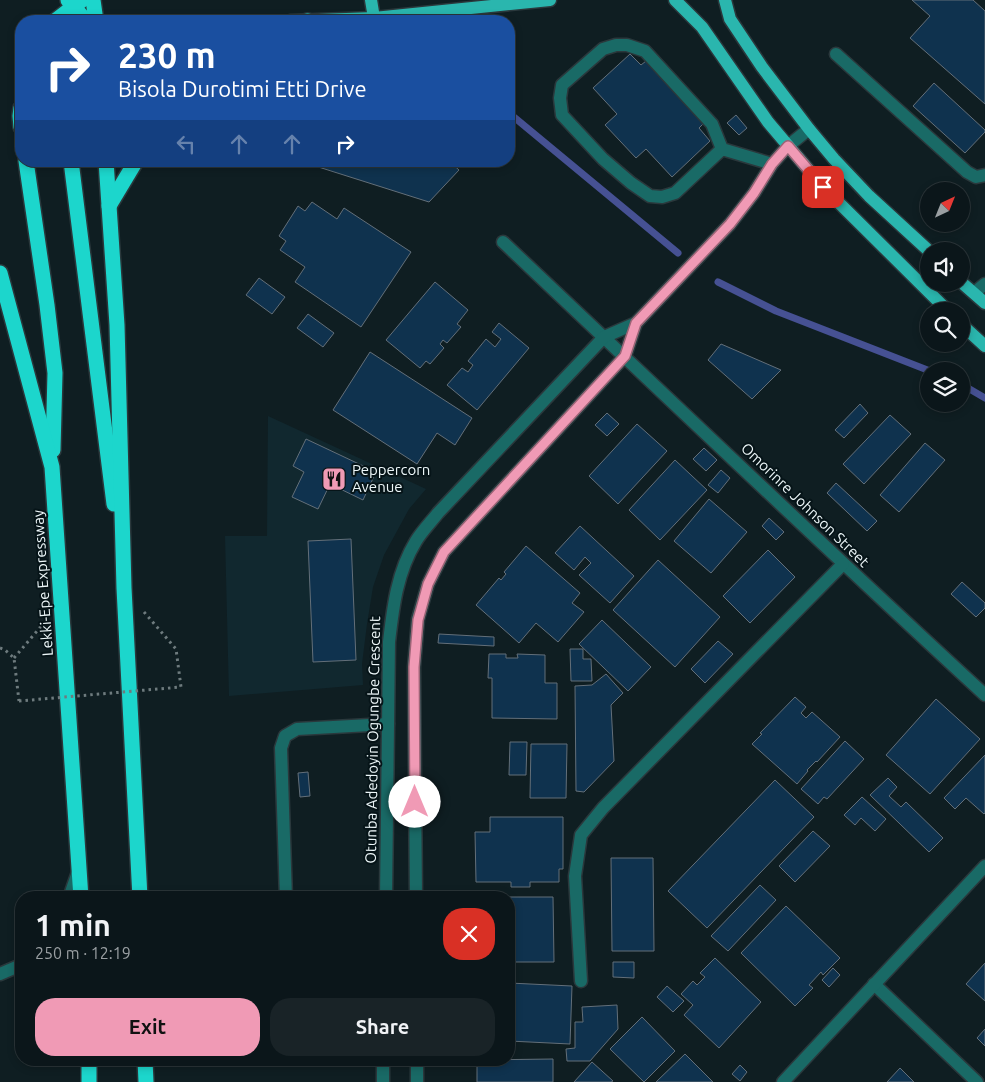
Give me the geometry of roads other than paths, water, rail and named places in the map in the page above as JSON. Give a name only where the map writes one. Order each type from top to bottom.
[{"type":"highway","points":[[93,0],[95,15]]},
{"type":"highway","points":[[62,15],[75,3],[82,15]]},
{"type":"highway","points":[[27,167],[55,373],[52,467]]},
{"type":"highway","points":[[72,167],[124,588]]},
{"type":"highway","points":[[106,167],[117,325],[124,588],[140,891]]},
{"type":"highway","points":[[109,206],[132,167]]},
{"type":"highway","name":"Lekki-Epe Expressway","points":[[0,273],[52,467],[80,891]]},
{"type":"highway","points":[[89,1066],[89,1082]]},
{"type":"highway","points":[[145,1066],[146,1082]]},
{"type":"main road","points":[[370,0],[373,15]]},
{"type":"main road","points":[[403,15],[550,0]]},
{"type":"main road","points":[[675,0],[702,27],[768,122],[823,187],[939,302]]},
{"type":"main road","points":[[725,0],[730,19],[762,67],[809,129],[868,196],[920,243]]},
{"type":"main road","points":[[970,290],[985,303]]},
{"type":"main road","points":[[970,332],[985,346]]},
{"type":"street","points":[[616,45],[627,45],[645,51],[712,124],[722,150],[675,193],[662,197],[650,196],[630,183],[603,159],[562,115],[560,98],[562,85],[603,49],[616,45]]},
{"type":"street","points":[[836,54],[967,172],[976,177],[985,175]]},
{"type":"street","name":"Otunba Adedoyin Ogungbe Crescent","points":[[386,891],[389,642],[393,607],[400,578],[416,541],[438,514],[604,337],[636,323],[730,224],[754,193],[772,164],[788,146],[809,129]]},
{"type":"street","points":[[722,150],[772,164]]},
{"type":"street","name":"Omorinre Johnson Street","points":[[503,242],[842,564],[985,695]]},
{"type":"street","points":[[974,294],[985,284]]},
{"type":"street","name":"Otunba Adedoyin Ogungbe Crescent","points":[[416,891],[414,667],[418,620],[428,584],[444,552],[625,356],[636,323]]},
{"type":"street","points":[[582,981],[575,876],[581,835],[609,801],[842,564]]},
{"type":"street","points":[[286,891],[281,748],[285,736],[297,729],[388,724]]},
{"type":"street","points":[[783,1082],[985,866]]},
{"type":"street","points":[[71,891],[79,869]]},
{"type":"street","points":[[0,974],[15,968]]},
{"type":"street","points":[[874,984],[977,1082]]},
{"type":"street","points":[[383,1082],[384,1066]]},
{"type":"street","points":[[417,1066],[417,1082]]},
{"type":"waterway","points":[[515,118],[678,253]]},
{"type":"waterway","points":[[718,282],[776,311],[920,367]]},
{"type":"waterway","points":[[970,389],[985,398]]},
{"type":"place","name":"Peppercorn Avenue","points":[[334,479]]}]
